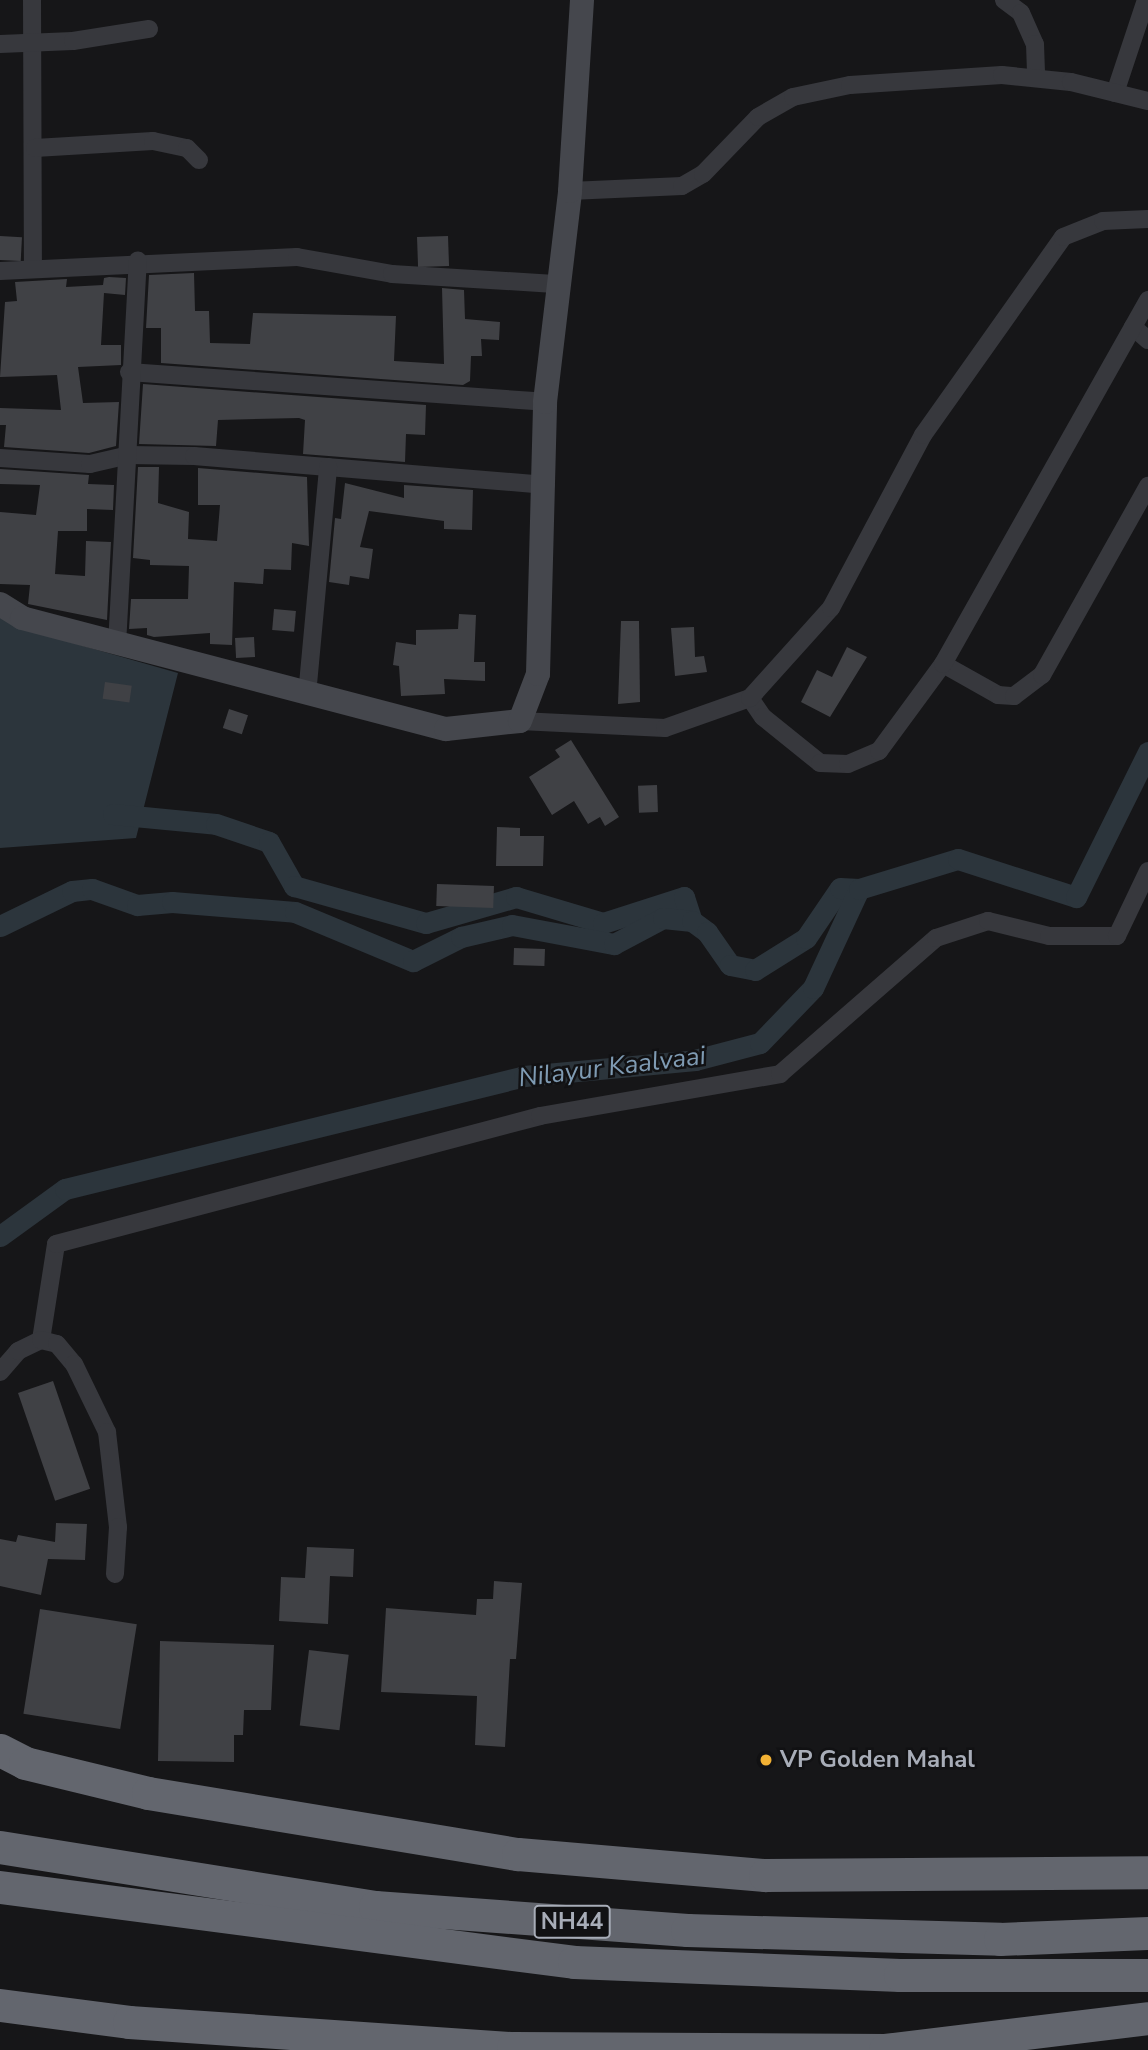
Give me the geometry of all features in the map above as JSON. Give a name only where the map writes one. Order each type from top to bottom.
[{"type":"highway","points":[[0,1750],[25,1763],[148,1793],[517,1854],[765,1875],[1148,1872]]},
{"type":"highway","name":"NH44","points":[[0,1847],[402,1909],[714,1931],[1000,1939],[1148,1933]]},
{"type":"highway","name":"NH44","points":[[0,1887],[574,1962],[900,1975],[1148,1975]]},
{"type":"highway","points":[[0,2005],[129,2022],[513,2048],[885,2050],[1148,2018]]},
{"type":"main road","points":[[0,604],[22,618],[117,645],[446,729],[520,721],[538,674],[546,485],[545,402],[555,284],[570,191],[582,0]]},
{"type":"street","points":[[32,0],[35,148],[33,269]]},
{"type":"street","points":[[1004,0],[1021,13],[1035,44],[1036,78]]},
{"type":"street","points":[[1115,93],[1146,0]]},
{"type":"street","points":[[0,44],[149,29]]},
{"type":"street","points":[[570,191],[682,186],[703,174],[758,117],[793,97],[850,85],[1036,78],[1148,101]]},
{"type":"street","points":[[35,148],[153,141],[187,148],[199,160]]},
{"type":"street","points":[[520,721],[665,728],[750,698],[831,608],[923,435],[1063,237],[1103,221],[1148,219]]},
{"type":"street","points":[[0,271],[138,261],[297,257],[392,274],[555,284]]},
{"type":"street","points":[[117,645],[128,455],[129,372],[138,261]]},
{"type":"street","points":[[750,698],[763,717],[820,763],[848,764],[880,751],[943,664],[1148,300]]},
{"type":"street","points":[[1133,327],[1148,340]]},
{"type":"street","points":[[129,372],[545,402]]},
{"type":"street","points":[[0,458],[90,464],[128,455],[328,467],[546,485]]},
{"type":"street","points":[[307,695],[328,467]]},
{"type":"street","points":[[943,664],[998,695],[1014,696],[1042,676],[1148,485]]},
{"type":"street","points":[[41,1340],[56,1244],[540,1116],[780,1074],[936,939],[988,921],[1049,936],[1117,936],[1148,871]]},
{"type":"street","points":[[0,1372],[18,1352],[41,1340],[57,1344],[74,1364],[107,1432],[118,1527],[115,1574]]},
{"type":"shaded area","points":[[0,614],[24,629],[178,673],[136,838],[0,848]]},
{"type":"building","points":[[0,236],[22,237],[21,261],[0,260]]},
{"type":"building","points":[[448,236],[449,266],[418,267],[417,237]]},
{"type":"building","points":[[194,273],[195,311],[209,311],[210,343],[250,344],[253,313],[396,316],[394,361],[444,364],[442,288],[464,290],[465,319],[500,322],[499,340],[481,339],[482,356],[471,356],[470,381],[463,385],[161,363],[161,328],[146,328],[149,275]]},
{"type":"building","points":[[104,278],[126,278],[125,295],[104,293],[101,345],[121,345],[121,365],[78,367],[83,403],[119,402],[116,446],[89,453],[4,447],[6,425],[0,425],[0,408],[61,410],[57,375],[0,377],[5,302],[17,301],[15,282],[67,279],[66,287],[103,285]]},
{"type":"building","points":[[143,384],[426,405],[425,435],[406,434],[405,462],[303,454],[305,420],[299,418],[218,420],[216,446],[139,444]]},
{"type":"building","points":[[138,467],[159,467],[158,503],[189,512],[188,539],[217,541],[220,505],[198,505],[198,468],[307,477],[309,546],[292,543],[291,570],[264,569],[263,584],[234,582],[232,645],[210,644],[210,633],[154,637],[147,635],[147,628],[129,629],[131,599],[188,599],[189,566],[150,565],[150,560],[133,558]]},
{"type":"building","points":[[0,469],[89,475],[88,484],[114,485],[113,510],[87,509],[87,531],[58,531],[55,574],[85,576],[86,541],[111,542],[107,620],[28,604],[30,585],[0,584],[0,512],[36,515],[40,485],[0,484]]},
{"type":"building","points":[[345,483],[404,498],[404,485],[473,490],[472,530],[444,529],[444,521],[369,511],[360,547],[373,549],[369,579],[350,576],[349,585],[329,582],[335,518],[341,519]]},
{"type":"building","points":[[274,609],[296,611],[294,632],[272,630]]},
{"type":"building","points":[[459,614],[476,615],[474,662],[485,662],[485,681],[444,679],[445,694],[401,696],[399,666],[393,665],[396,642],[416,645],[416,630],[458,629]]},
{"type":"building","points":[[621,621],[639,621],[640,702],[618,704]]},
{"type":"building","points":[[694,627],[695,657],[704,656],[707,672],[675,676],[671,628]]},
{"type":"building","points":[[254,637],[255,657],[236,658],[235,638]]},
{"type":"building","points":[[847,647],[867,657],[830,717],[801,702],[817,670],[832,677]]},
{"type":"building","points":[[105,682],[132,686],[129,703],[103,699]]},
{"type":"building","points":[[229,709],[248,715],[242,734],[223,728]]},
{"type":"building","points":[[571,740],[619,817],[605,826],[600,817],[588,824],[574,801],[552,815],[529,777],[560,757],[555,750]]},
{"type":"building","points":[[657,785],[658,812],[639,813],[638,786]]},
{"type":"building","points":[[497,827],[520,828],[520,836],[544,836],[543,866],[496,866]]},
{"type":"building","points":[[437,884],[494,886],[493,908],[436,906]]},
{"type":"building","points":[[514,948],[545,949],[544,966],[513,965]]},
{"type":"building","points":[[53,1381],[90,1489],[55,1501],[18,1393]]},
{"type":"building","points":[[56,1523],[87,1524],[85,1560],[48,1559],[41,1595],[0,1586],[0,1539],[16,1542],[18,1535],[55,1542]]},
{"type":"building","points":[[307,1547],[354,1549],[353,1577],[330,1576],[328,1624],[279,1621],[281,1577],[305,1578]]},
{"type":"building","points":[[494,1581],[522,1583],[516,1659],[510,1659],[505,1747],[475,1745],[477,1696],[381,1692],[386,1608],[476,1615],[477,1599],[493,1599]]},
{"type":"building","points":[[40,1609],[137,1624],[120,1729],[23,1714]]},
{"type":"building","points":[[160,1641],[274,1645],[271,1710],[244,1710],[243,1735],[234,1735],[234,1762],[158,1761]]},
{"type":"building","points":[[309,1650],[349,1655],[339,1730],[300,1725]]},
{"type":"waterway","name":"Nilayur Kaalvaai","points":[[0,1236],[65,1189],[524,1076],[695,1060],[760,1043],[813,988],[859,889],[958,859],[1076,897],[1148,752]]},
{"type":"waterway","points":[[113,814],[216,824],[269,842],[294,886],[426,923],[516,897],[603,923],[684,897],[692,921]]},
{"type":"waterway","points":[[0,926],[72,891],[92,889],[137,905],[172,902],[295,912],[413,961],[461,937],[512,925],[614,944],[663,918],[692,921],[707,932],[730,965],[755,970],[806,938],[840,888],[859,889]]},
{"type":"place","name":"VP Golden Mahal","points":[[766,1760]]}]
